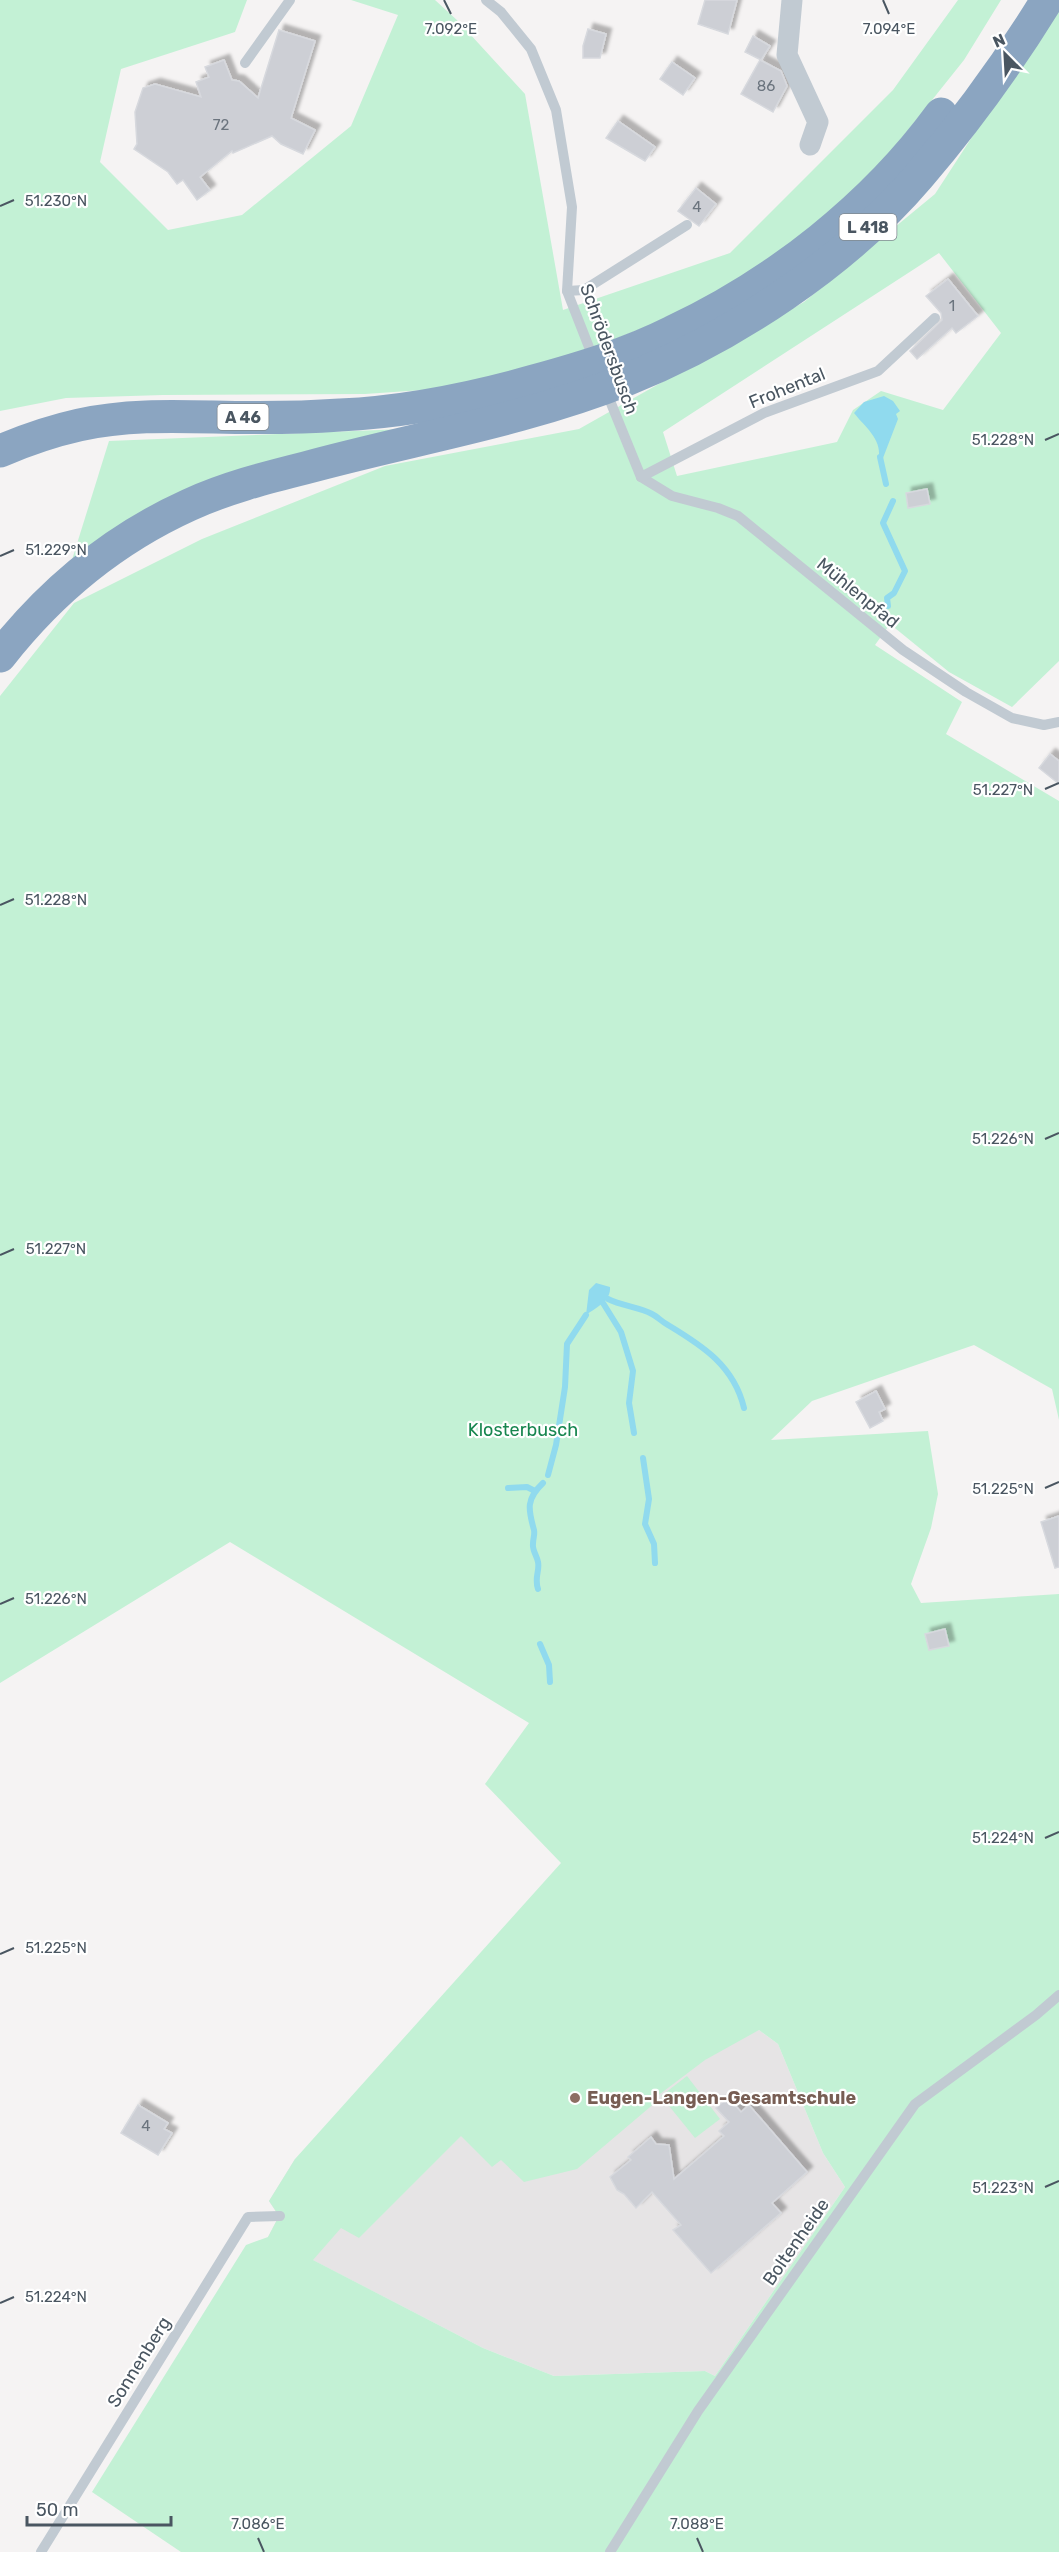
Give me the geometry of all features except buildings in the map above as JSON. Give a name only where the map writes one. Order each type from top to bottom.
[{"type":"highway","name":"L 418","points":[[491,408],[671,333],[728,303],[786,266],[843,220],[890,174],[938,118],[1020,0]]},
{"type":"highway","name":"L 418","points":[[491,408],[625,381],[679,357],[740,325],[802,282],[855,240],[917,179],[1018,47],[1047,0]]},
{"type":"highway","name":"A 46","points":[[0,451],[52,432],[110,420],[162,416],[339,415],[491,408]]},
{"type":"highway","points":[[0,656],[23,628],[73,578],[129,537],[190,505],[265,478],[491,408]]},
{"type":"street","points":[[792,0],[787,55],[818,122],[810,145]]},
{"type":"lane","points":[[245,63],[290,0]]},
{"type":"lane","name":"Schrödersbusch","points":[[486,0],[501,12],[531,49],[556,110],[572,207],[567,291],[641,477]]},
{"type":"lane","points":[[567,291],[584,290],[687,225]]},
{"type":"lane","name":"Frohental","points":[[641,477],[764,412],[878,371],[936,318]]},
{"type":"lane","name":"Mühlenpfad","points":[[641,477],[672,496],[718,508],[738,516],[903,650],[991,707],[1028,722],[1044,724],[1059,722]]},
{"type":"lane","name":"Boltenheide","points":[[610,2552],[698,2411],[823,2225],[915,2104],[1036,2015],[1059,1995]]},
{"type":"lane","name":"Sonnenberg","points":[[41,2552],[248,2217],[279,2216]]},
{"type":"shaded area","name":"Eugen-Langen-Gesamtschule","points":[[759,2030],[778,2044],[823,2153],[845,2187],[715,2376],[705,2371],[554,2376],[483,2348],[268,2237],[279,2216],[269,2201],[295,2159]]},
{"type":"green space","points":[[0,0],[247,0],[235,32],[121,69],[100,162],[168,230],[242,215],[351,126],[398,15],[351,0],[435,0],[458,21],[525,94],[563,310],[730,253],[893,90],[958,0],[1001,0],[964,60],[849,204],[718,298],[575,355],[481,386],[365,394],[66,398],[0,411]]},
{"type":"green space","name":"Klosterbusch","points":[[1059,3],[1059,661],[1012,707],[949,672],[890,624],[875,645],[962,702],[946,734],[1059,801],[1059,1420],[1052,1389],[974,1345],[812,1401],[771,1440],[928,1431],[938,1494],[931,1528],[911,1584],[921,1603],[1059,1594],[1059,2552],[181,2552],[92,2492],[246,2245],[268,2237],[279,2216],[269,2201],[295,2159],[561,1863],[485,1784],[529,1723],[230,1542],[0,1683],[0,696],[74,603],[202,539],[385,466],[579,429],[804,302],[935,194]],"holes":[[[939,253],[1001,333],[943,410],[881,391],[853,410],[837,442],[677,476],[663,432]],[[759,2030],[778,2044],[823,2153],[845,2187],[715,2376],[705,2371],[554,2376],[483,2348],[313,2260],[341,2228],[359,2238],[461,2136],[492,2167],[501,2160],[524,2182],[577,2169],[656,2102],[656,2097],[705,2060]]]},
{"type":"green space","points":[[404,429],[71,563],[109,441]]},
{"type":"green space","points":[[687,2076],[720,2119],[695,2138],[661,2096]]},
{"type":"water","points":[[884,396],[893,401],[900,411],[896,414],[898,419],[883,458],[879,457],[875,438],[854,413],[864,402]]},
{"type":"water","points":[[596,1283],[610,1287],[610,1292],[602,1303],[586,1315],[589,1290]]},
{"type":"waterway","points":[[880,457],[886,484]]},
{"type":"waterway","points":[[888,606],[887,598],[894,593],[905,571],[883,523],[893,501]]},
{"type":"waterway","points":[[608,1299],[652,1314],[705,1349],[733,1380],[744,1408]]},
{"type":"waterway","points":[[603,1303],[621,1332],[633,1371],[629,1403],[634,1433]]},
{"type":"waterway","points":[[548,1475],[556,1445],[565,1387],[567,1344],[586,1315]]},
{"type":"waterway","points":[[643,1458],[649,1499],[645,1524],[654,1544],[655,1563]]},
{"type":"waterway","points":[[538,1589],[538,1565],[533,1546],[534,1532],[530,1505],[531,1499],[543,1483]]},
{"type":"waterway","points":[[508,1488],[527,1487],[535,1491]]},
{"type":"waterway","points":[[540,1644],[549,1665],[550,1682]]},
{"type":"place","name":"Eugen-Langen-Gesamtschule","points":[[575,2098]]}]
